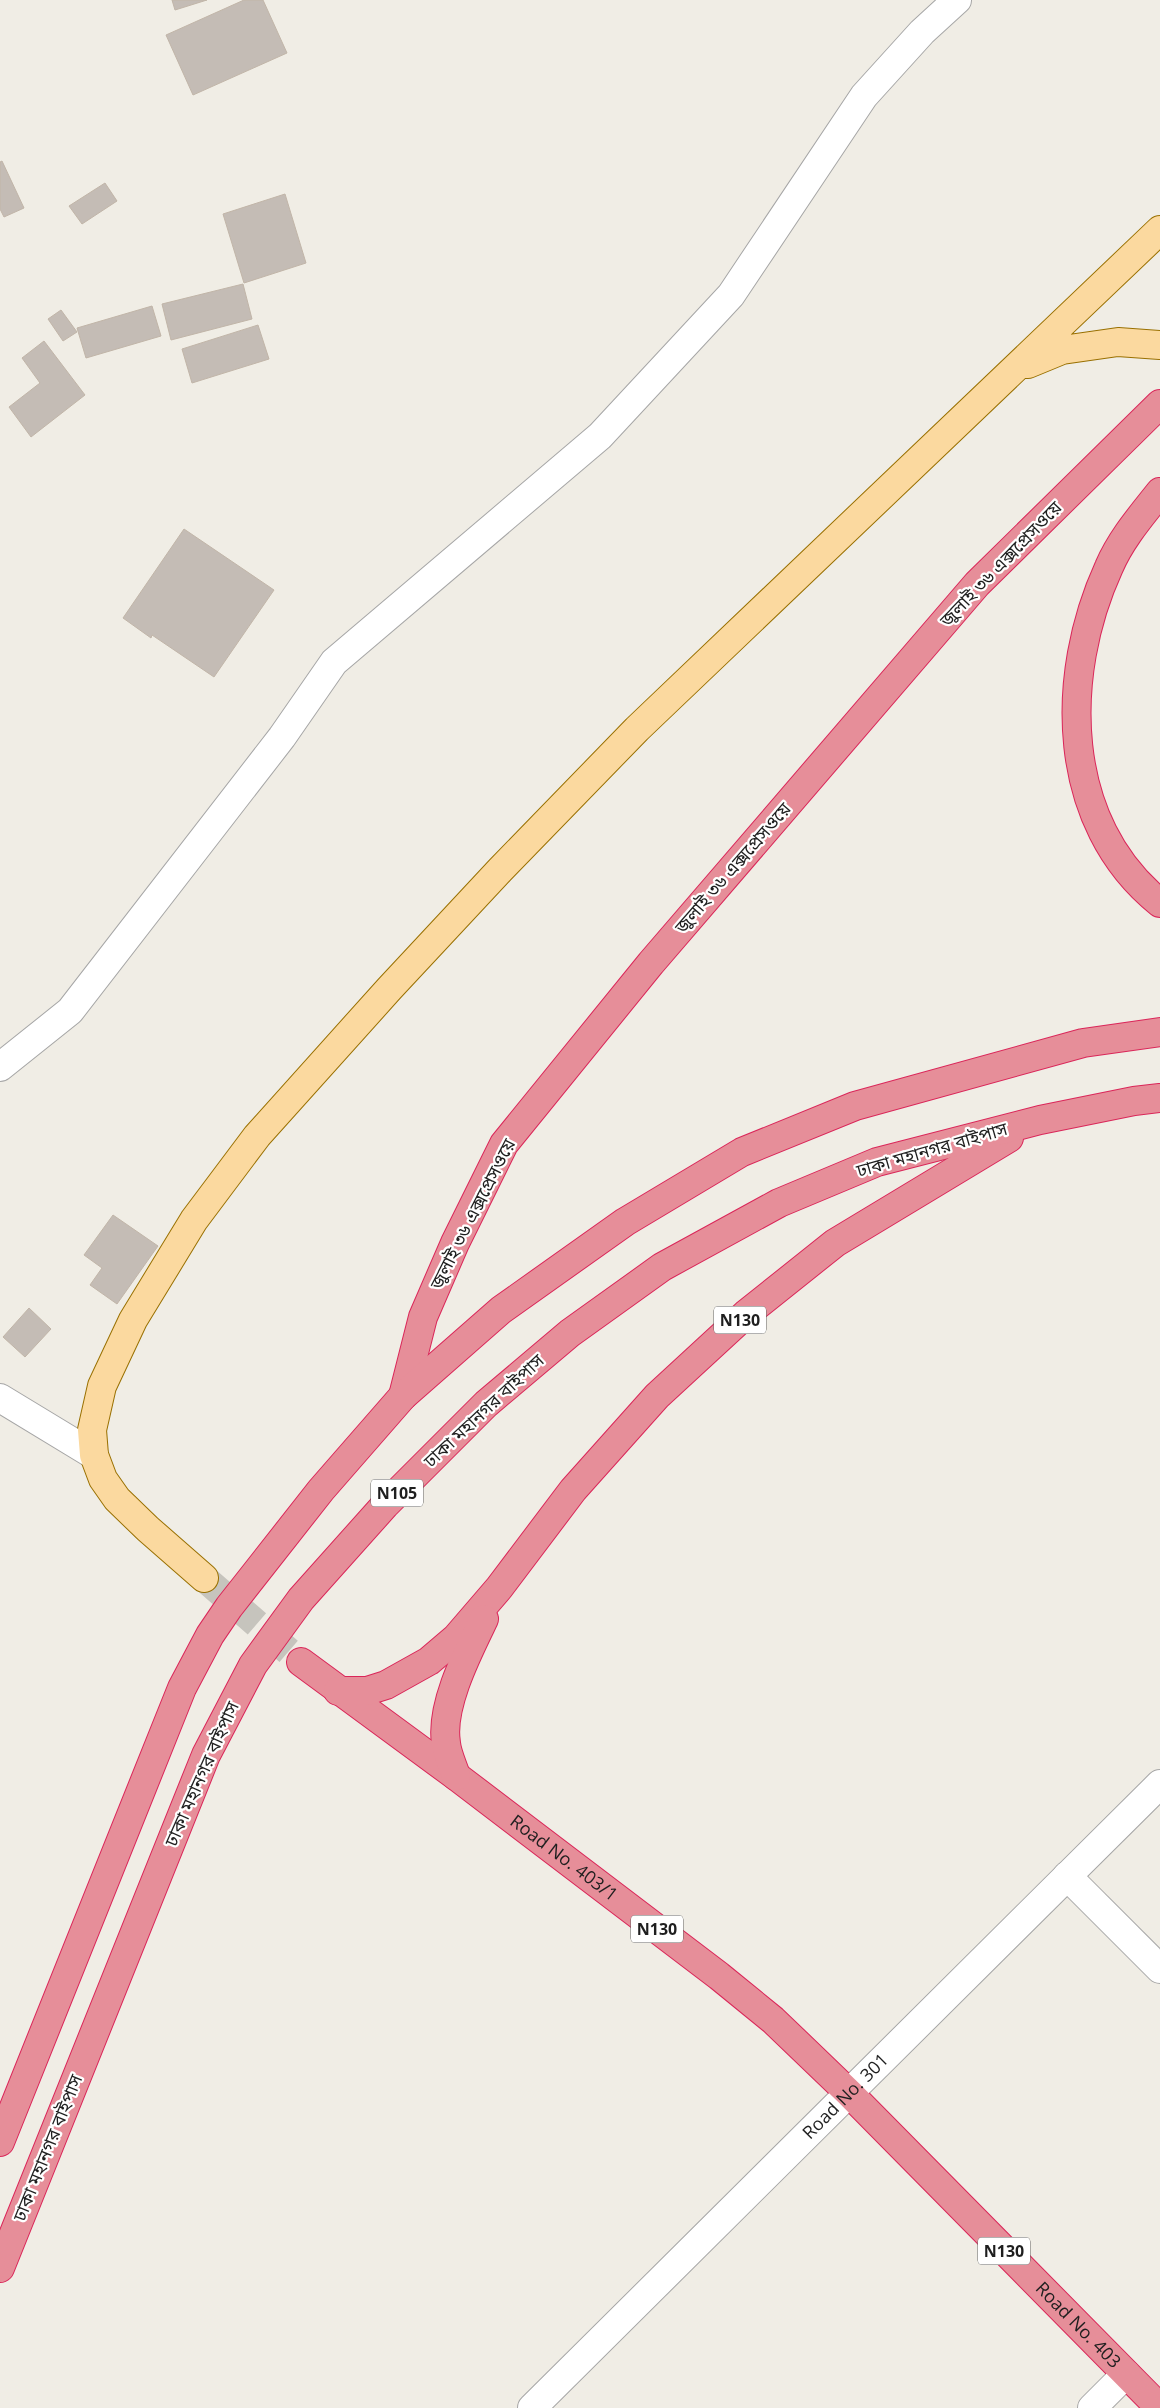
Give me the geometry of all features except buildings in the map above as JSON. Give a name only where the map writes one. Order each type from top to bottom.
[{"type":"highway","name":"জুলাই ৩৬ এক্সপ্রেসওয়ে","points":[[403,1396],[423,1317],[455,1243],[504,1144],[652,963],[978,584],[1160,404]]},
{"type":"highway","points":[[1160,492],[1127,533],[1109,566],[1094,601],[1080,656],[1075,715],[1081,769],[1090,807],[1101,831],[1126,871],[1160,903]]},
{"type":"highway","points":[[0,2142],[182,1688],[210,1635],[229,1607],[321,1490],[403,1396],[501,1310],[625,1222],[742,1152],[855,1106],[1083,1042],[1160,1032]]},
{"type":"highway","name":"ঢাকা মহানগর বাইপাস","points":[[0,2268],[206,1755],[226,1713],[253,1664],[301,1599],[379,1513],[486,1404],[570,1333],[662,1267],[779,1203],[877,1162],[1040,1120],[1134,1101],[1160,1098]]},
{"type":"highway","name":"N130","points":[[301,1662],[338,1691],[367,1690],[386,1685],[429,1661],[456,1638],[499,1588],[573,1490],[657,1396],[746,1314],[835,1243],[933,1182],[1040,1120]]},
{"type":"highway","name":"N130","points":[[456,1776],[446,1743],[446,1718],[470,1647],[499,1588]]},
{"type":"highway","name":"Road No. 403/1","points":[[338,1691],[456,1776],[719,1976],[773,2020],[849,2094]]},
{"type":"highway","name":"Road No. 403","points":[[849,2094],[1160,2408]]},
{"type":"main road","points":[[204,1578],[117,1499],[103,1478],[94,1455],[92,1430],[102,1386],[132,1320],[194,1220],[257,1136],[500,870],[637,729],[1160,230]]},
{"type":"main road","points":[[1013,371],[1062,350],[1118,342],[1160,345]]},
{"type":"street","points":[[0,1068],[70,1011],[282,737],[334,662],[600,436],[731,295],[864,96],[922,32],[957,0]]},
{"type":"street","points":[[0,1398],[94,1455]]},
{"type":"street","name":"Road No. 301","points":[[532,2408],[1160,1784]]},
{"type":"street","points":[[1067,1876],[1160,1970]]},
{"type":"street","points":[[1092,2408],[1126,2374]]},
{"type":"tunnel","points":[[204,1578],[301,1662]]}]
